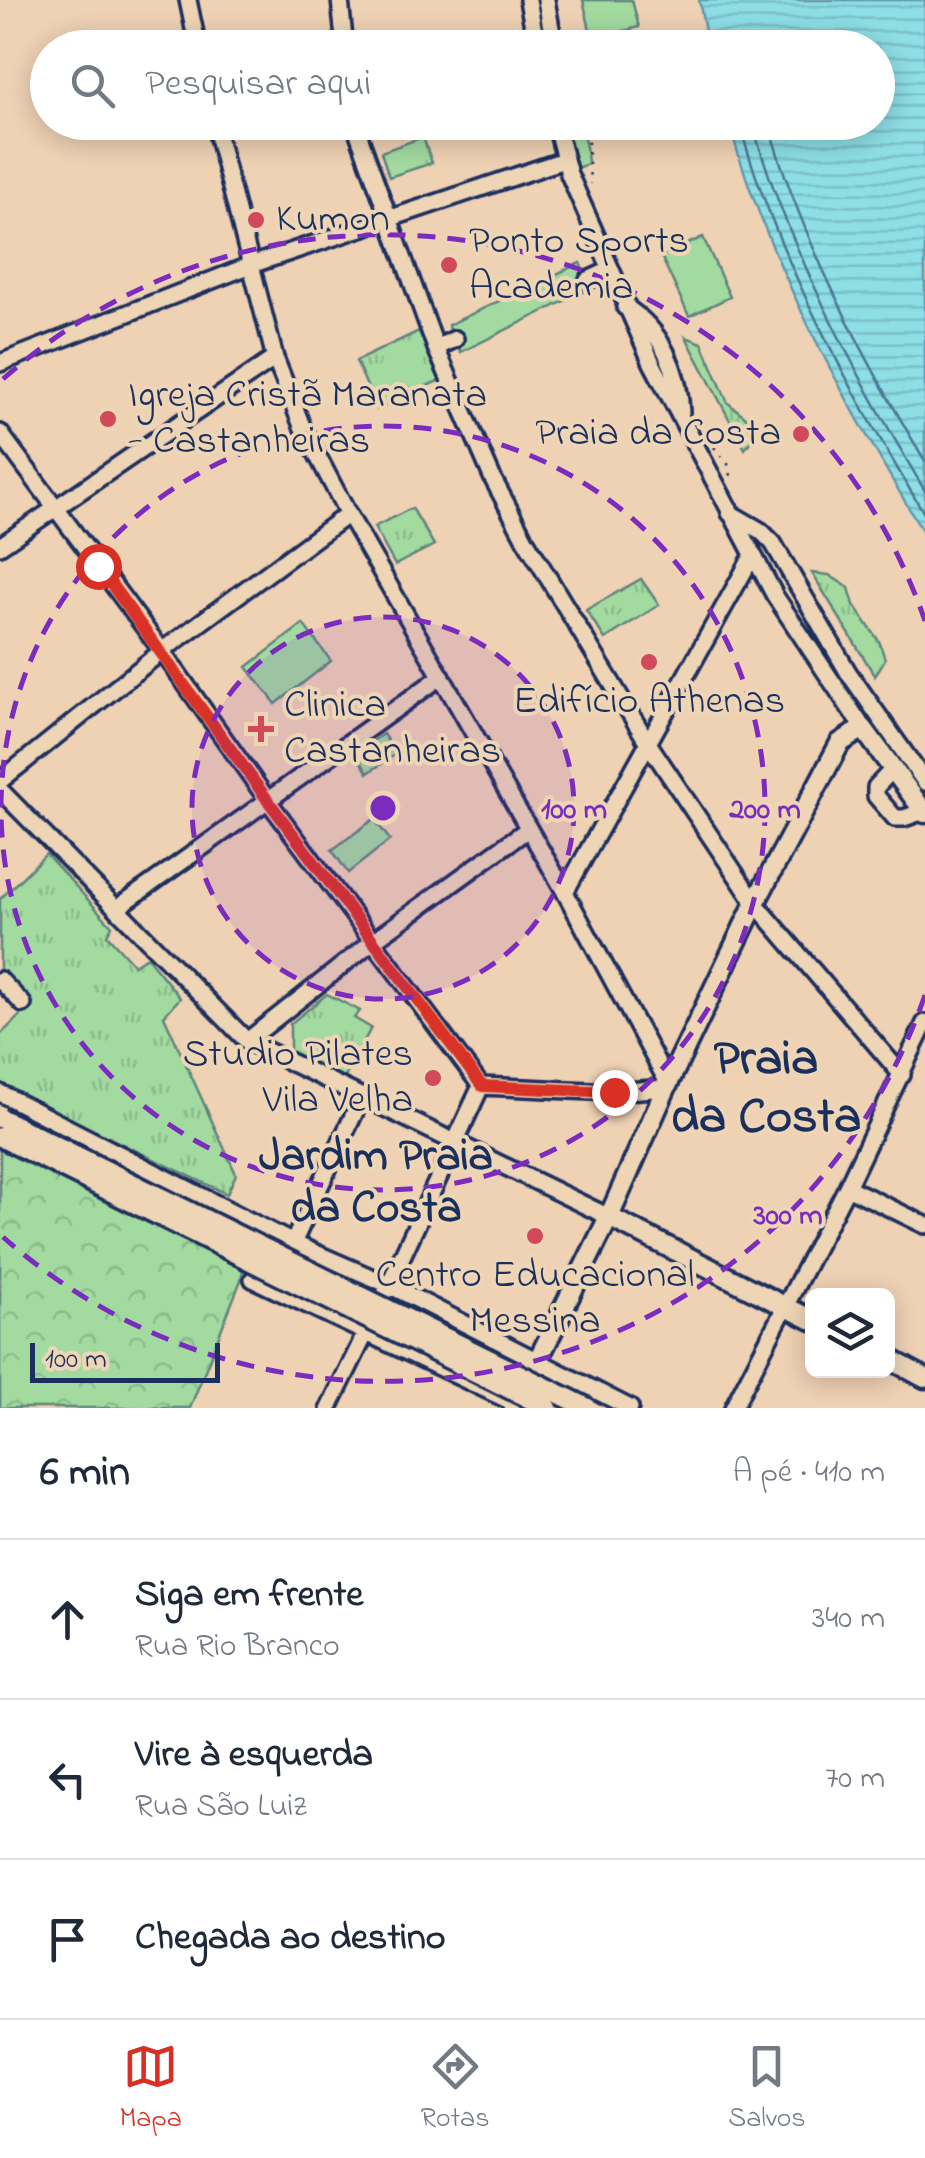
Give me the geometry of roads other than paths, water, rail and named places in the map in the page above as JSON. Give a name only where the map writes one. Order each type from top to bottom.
[{"type":"main road","points":[[518,1405],[755,904],[840,743],[863,728],[898,761],[916,785],[924,812]]},
{"type":"main road","points":[[0,1118],[588,1408]]},
{"type":"main road","points":[[0,1137],[548,1408]]},
{"type":"main road","points":[[608,1217],[805,1316]]},
{"type":"main road","points":[[895,1362],[925,1378]]},
{"type":"street","points":[[188,0],[194,30]]},
{"type":"street","points":[[340,0],[343,30]]},
{"type":"street","points":[[528,0],[534,30]]},
{"type":"street","points":[[546,0],[551,30]]},
{"type":"street","points":[[219,140],[275,358],[302,426],[348,514],[565,892],[667,1086],[614,1092],[482,1086]]},
{"type":"street","points":[[360,140],[436,348],[493,479],[526,541],[648,742],[755,904],[902,1075]]},
{"type":"street","points":[[559,140],[625,306],[728,512],[775,596],[863,728]]},
{"type":"street","points":[[0,363],[251,265],[564,160]]},
{"type":"street","points":[[588,280],[610,270]]},
{"type":"street","points":[[436,348],[455,339]]},
{"type":"street","points":[[0,546],[275,358]]},
{"type":"street","points":[[0,433],[482,1086]]},
{"type":"street","points":[[728,512],[761,531],[773,543],[898,761],[877,784],[876,796],[895,818],[924,812]]},
{"type":"street","points":[[0,781],[162,651],[348,514]]},
{"type":"street","points":[[565,892],[754,555]]},
{"type":"street","points":[[117,908],[442,676]]},
{"type":"street","points":[[0,790],[247,1040],[608,1217]]},
{"type":"street","points":[[247,1040],[528,829]]},
{"type":"street","points":[[0,980],[23,1004]]},
{"type":"street","points":[[734,1408],[848,1187],[925,1023]]},
{"type":"street","points":[[329,1408],[482,1086]]},
{"type":"street","points":[[0,1093],[293,1243],[389,1285],[630,1408]]},
{"type":"street","points":[[293,1243],[362,1097]]},
{"type":"street","points":[[848,1187],[925,1225]]},
{"type":"street","points":[[253,1279],[368,1330],[518,1405]]},
{"type":"water","points":[[699,0],[925,0],[925,535],[813,335],[766,231],[734,140],[895,140],[895,30],[705,30]]},
{"type":"place","name":"Kumon","points":[[256,220]]},
{"type":"place","name":"Ponto Sports Academia","points":[[449,265]]},
{"type":"place","name":"Igreja Cristã Maranata - Castanheiras","points":[[108,419]]},
{"type":"place","name":"Praia da Costa","points":[[801,434]]},
{"type":"place","name":"Edifício Athenas","points":[[649,662]]},
{"type":"place","name":"Clinica Castanheiras","points":[[261,729]]},
{"type":"place","name":"Studio Pilates Vila Velha","points":[[433,1078]]},
{"type":"place","name":"Centro Educacional Messina","points":[[535,1236]]},
{"type":"district","name":"Praia da Costa","points":[[766,1089]]},
{"type":"district","name":"Jardim Praia da Costa","points":[[376,1184]]}]
